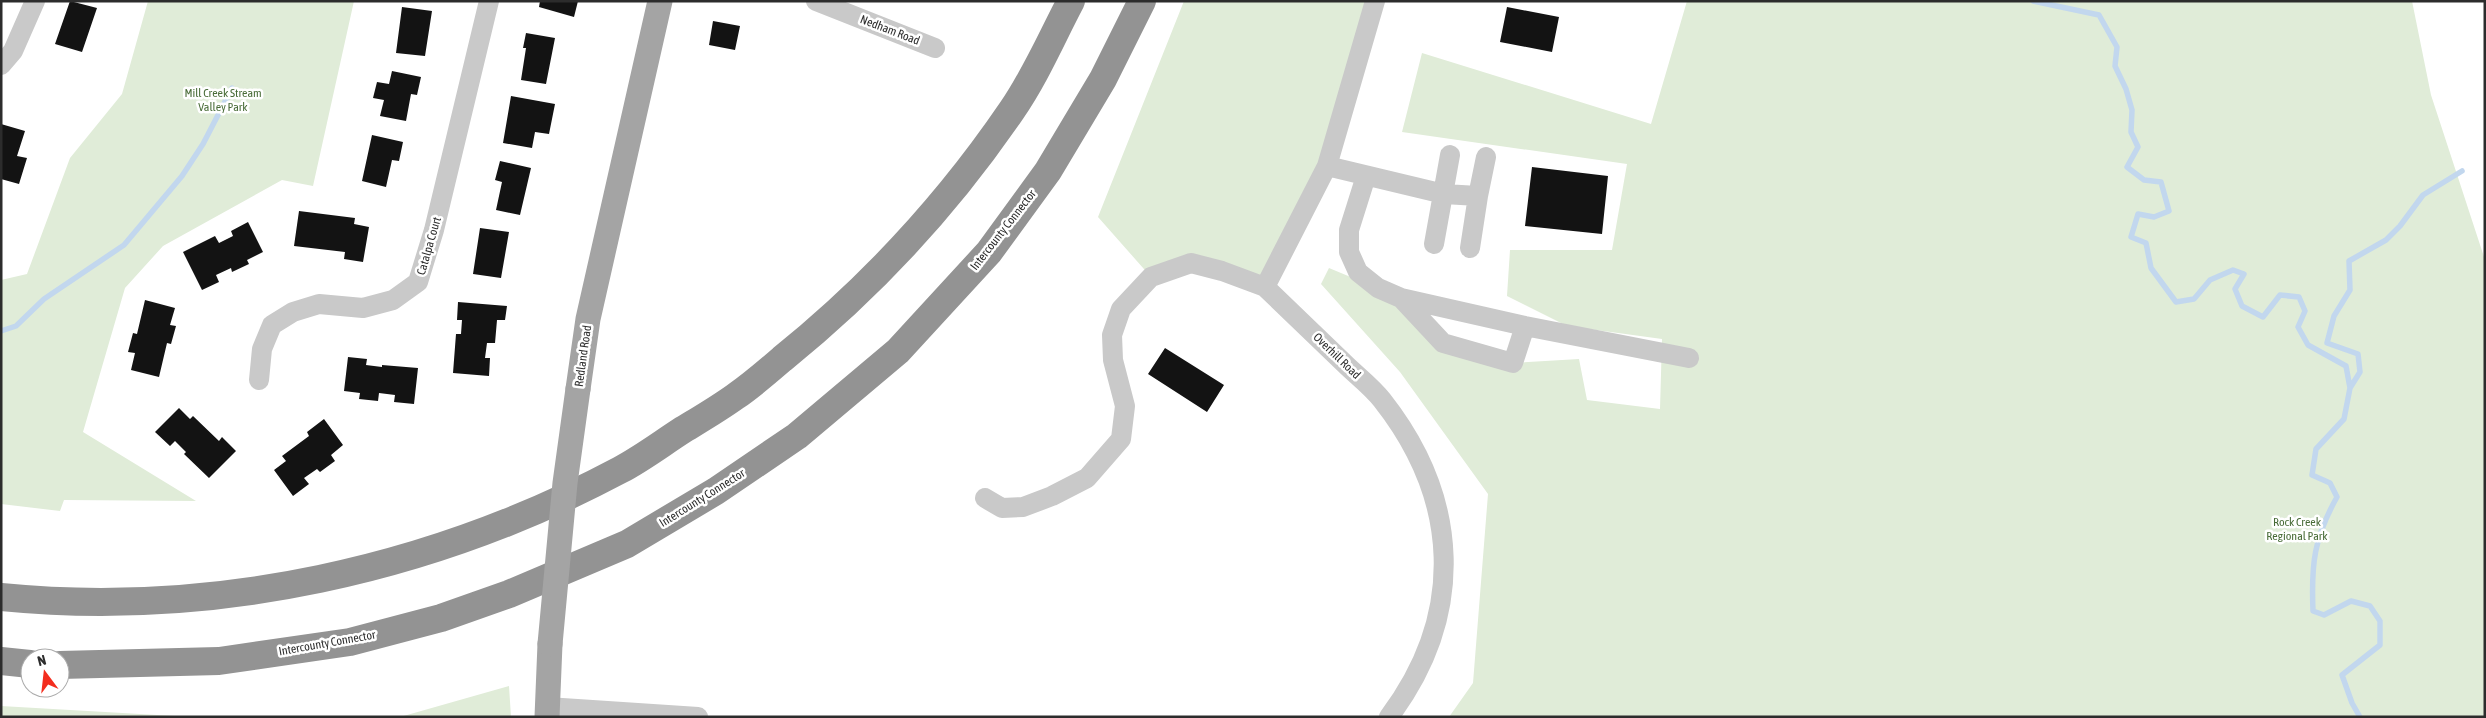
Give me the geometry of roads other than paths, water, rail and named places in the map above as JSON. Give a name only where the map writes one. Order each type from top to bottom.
[{"type":"highway","points":[[1,597],[140,602],[267,590],[351,573],[448,543],[520,516],[622,469],[738,395],[818,331],[890,263],[952,189],[1013,109],[1071,1]]},
{"type":"highway","name":"Intercounty Connector","points":[[70,665],[219,661],[350,642],[441,618],[509,594],[627,544],[716,491],[797,436],[898,351],[989,252],[1048,171],[1103,78],[1142,1]]},
{"type":"highway","points":[[1,661],[20,663]]},
{"type":"main road","name":"Redland Road","points":[[547,712],[550,644],[565,483],[588,319],[660,1]]},
{"type":"street","points":[[1,65],[13,51],[35,1]]},
{"type":"street","name":"Catalpa Court","points":[[259,380],[262,349],[272,325],[293,312],[319,304],[363,308],[393,300],[418,282],[434,230],[490,1]]},
{"type":"street","name":"Nedham Road","points":[[816,1],[936,48]]},
{"type":"street","points":[[985,498],[1002,508],[1023,507],[1052,496],[1087,478],[1121,439],[1125,406],[1113,360],[1112,335],[1121,309],[1151,277],[1191,263],[1222,271],[1265,287],[1327,166],[1375,1]]},
{"type":"street","points":[[1434,244],[1450,156]]},
{"type":"street","points":[[1470,248],[1486,157]]},
{"type":"street","points":[[1327,166],[1444,194],[1478,196]]},
{"type":"street","points":[[1366,176],[1349,230],[1349,252],[1358,272],[1378,288],[1401,298],[1525,326],[1689,358]]},
{"type":"street","name":"Overhill Road","points":[[1265,287],[1381,398],[1406,433],[1421,461],[1436,498],[1444,549],[1443,582],[1438,615],[1430,644],[1420,669],[1406,694],[1389,717]]},
{"type":"street","points":[[1401,298],[1443,343],[1513,363],[1525,326]]},
{"type":"street","points":[[547,712],[698,717]]},
{"type":"waterway","points":[[2033,1],[2099,15],[2117,47],[2115,66],[2126,89],[2132,110],[2131,132],[2138,147],[2127,167],[2144,180],[2161,182],[2169,211],[2154,217],[2138,214],[2131,237],[2146,243],[2151,268],[2176,302],[2194,299],[2210,280],[2233,270],[2244,274],[2235,289],[2242,306],[2263,317],[2280,295],[2299,297],[2305,311],[2298,327],[2308,345],[2346,366],[2350,388],[2344,419],[2316,449],[2312,475],[2330,483],[2337,497],[2323,526],[2316,552],[2313,579],[2313,611],[2324,615],[2351,601],[2370,606],[2380,621],[2380,645],[2342,675],[2352,703],[2360,717]]},
{"type":"waterway","points":[[1,331],[16,326],[44,299],[124,245],[182,176],[203,144],[232,88]]},
{"type":"waterway","points":[[2350,388],[2360,372],[2358,354],[2327,343],[2334,316],[2350,290],[2349,261],[2386,240],[2400,226],[2423,195],[2462,171]]},
{"type":"park label","name":"Mill Creek Stream Valley Park","points":[[223,100]]},
{"type":"park label","name":"Rock Creek Regional Park","points":[[2297,529]]}]
